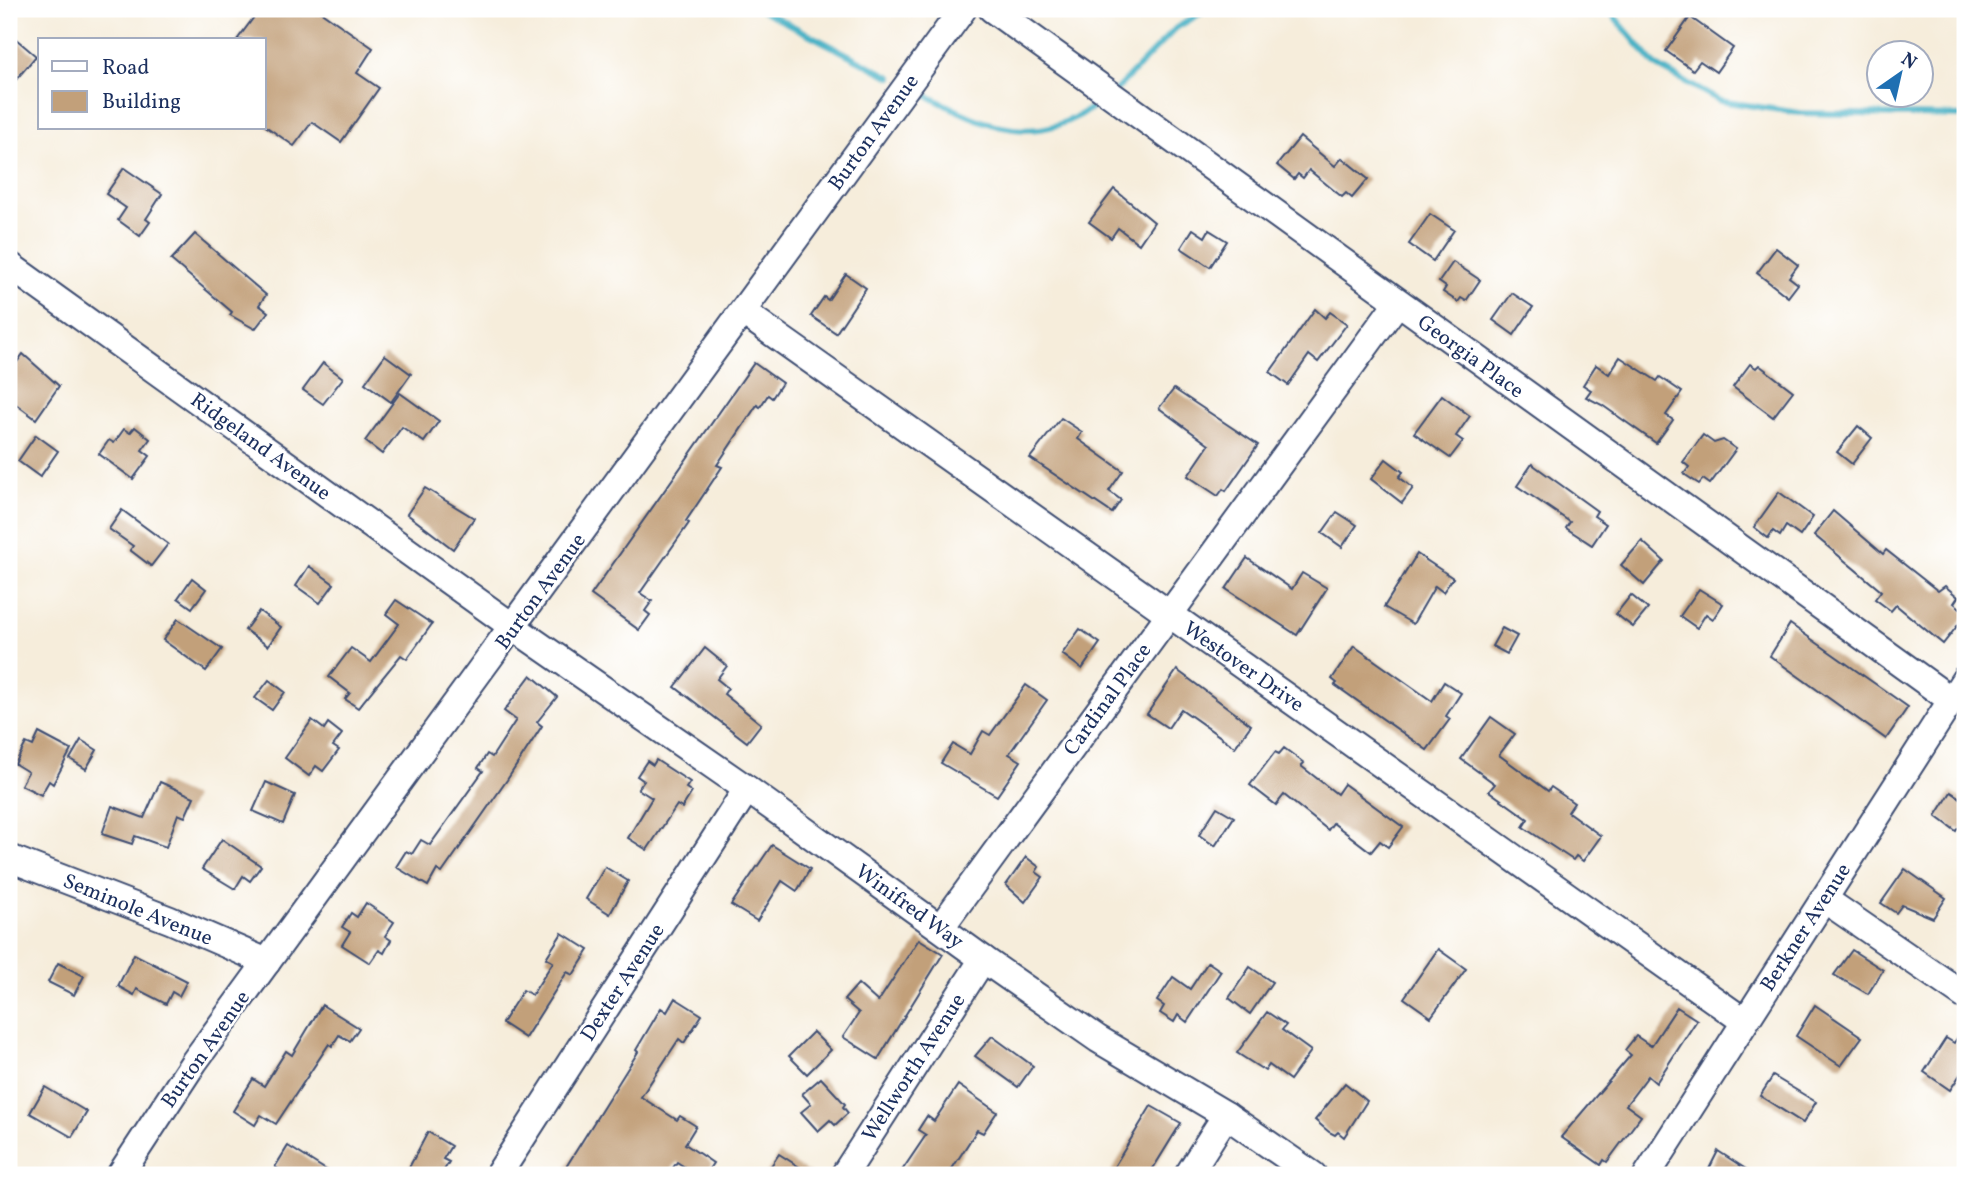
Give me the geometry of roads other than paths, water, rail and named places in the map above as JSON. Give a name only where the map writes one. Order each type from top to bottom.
[{"type":"street","name":"Burton Avenue","points":[[120,1175],[194,1062],[963,9]]},
{"type":"street","name":"Georgia Place","points":[[992,9],[1397,303],[1958,690]]},
{"type":"street","name":"Ridgeland Avenue","points":[[9,265],[513,627]]},
{"type":"street","name":"Cardinal Place","points":[[941,927],[1397,303]]},
{"type":"street","name":"Westover Drive","points":[[743,312],[1744,1021]]},
{"type":"street","name":"Winifred Way","points":[[513,627],[747,789],[1098,1039],[1226,1115],[1313,1175]]},
{"type":"street","name":"Berkner Avenue","points":[[1647,1175],[1958,690]]},
{"type":"street","name":"Dexter Avenue","points":[[498,1175],[747,789]]},
{"type":"street","name":"Seminole Avenue","points":[[9,858],[267,962]]},
{"type":"street","points":[[1824,899],[1965,996]]},
{"type":"street","name":"Wellworth Avenue","points":[[844,1175],[982,958]]},
{"type":"street","points":[[1188,1175],[1226,1115]]},
{"type":"waterway","points":[[760,9],[891,77]]},
{"type":"waterway","points":[[1116,90],[1176,28],[1208,9]]},
{"type":"waterway","points":[[1608,9],[1655,65],[1720,101],[1800,113],[1965,116]]},
{"type":"waterway","points":[[922,93],[970,116],[1014,129],[1057,125],[1080,115],[1105,99]]}]
